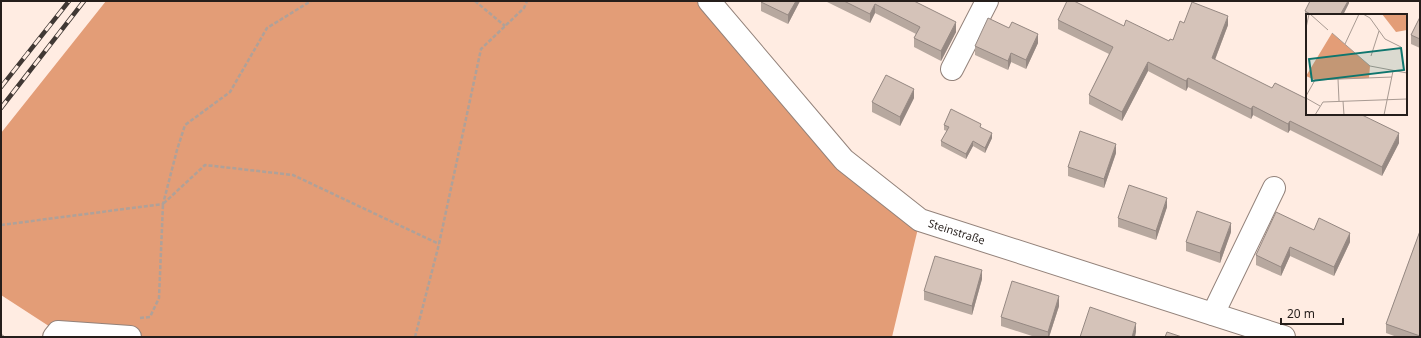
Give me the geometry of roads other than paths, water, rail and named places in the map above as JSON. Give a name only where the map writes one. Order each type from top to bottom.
[{"type":"street","name":"Steinstraße","points":[[709,1],[844,160],[920,220],[1213,314],[1259,333],[1284,337]]},
{"type":"street","points":[[952,70],[987,1]]},
{"type":"street","points":[[1213,314],[1274,188]]},
{"type":"street","points":[[56,334],[132,327]]},
{"type":"railway","points":[[1,87],[69,1]]},
{"type":"railway","points":[[1,108],[84,1]]}]
